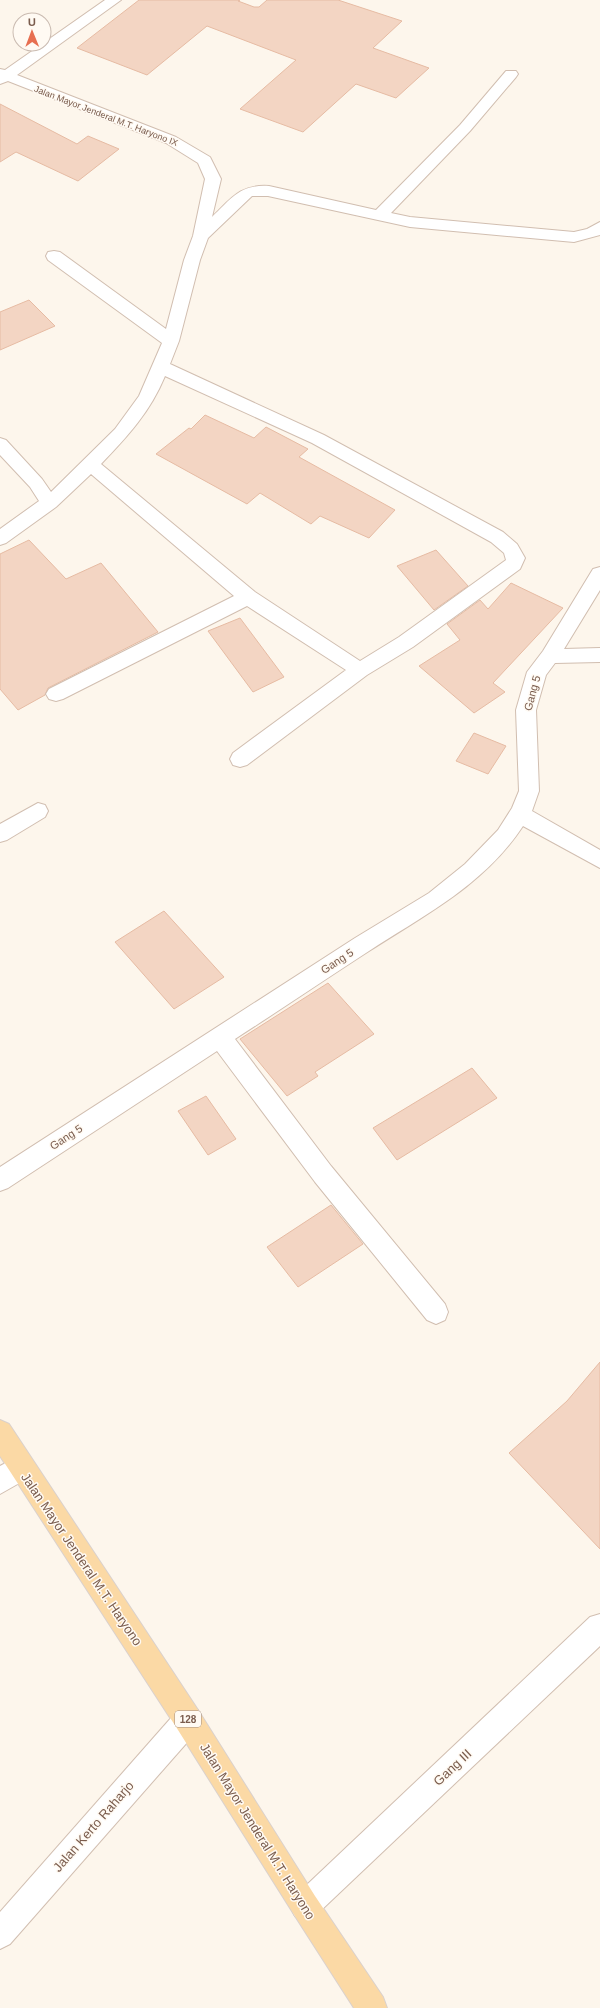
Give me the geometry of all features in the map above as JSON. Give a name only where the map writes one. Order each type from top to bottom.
[{"type":"main road","name":"Jalan Mayor Jenderal M.T. Haryono","points":[[0,1433],[11,1474],[188,1720],[305,1906],[372,2008]]},
{"type":"street","points":[[2,76],[114,0]]},
{"type":"street","points":[[380,215],[465,128],[511,74]]},
{"type":"street","name":"Jalan Mayor Jenderal M.T. Haryono IX","points":[[0,538],[50,503],[91,465],[121,433],[147,398],[171,341],[192,260],[201,236],[213,179],[205,160],[171,140],[2,76]]},
{"type":"street","points":[[201,236],[247,193],[256,190],[269,191],[290,197],[410,222],[574,237],[592,234],[600,227]]},
{"type":"street","points":[[54,256],[171,341]]},
{"type":"street","points":[[161,366],[318,439],[497,537],[511,549],[516,558],[513,564],[406,642],[360,670],[240,759]]},
{"type":"street","points":[[0,444],[36,483],[50,503]]},
{"type":"street","points":[[91,465],[248,597],[360,670]]},
{"type":"street","name":"Gang 5","points":[[0,1180],[436,899],[477,864],[504,836],[519,814],[529,791],[526,710],[537,672],[550,656],[600,574]]},
{"type":"street","points":[[56,694],[248,597]]},
{"type":"street","points":[[550,656],[600,655]]},
{"type":"street","points":[[0,834],[38,811]]},
{"type":"street","points":[[519,814],[600,860]]},
{"type":"street","points":[[220,1037],[323,1174],[436,1312]]},
{"type":"street","name":"Gang III","points":[[305,1906],[600,1627]]},
{"type":"street","name":"Jalan Kerto Raharjo","points":[[0,1934],[140,1772],[188,1720]]},
{"type":"building","points":[[139,0],[240,0],[238,1],[254,7],[259,7],[267,0],[338,0],[402,21],[373,48],[429,68],[396,98],[356,84],[303,132],[240,109],[296,60],[207,26],[147,75],[77,48]]},
{"type":"building","points":[[0,104],[77,144],[88,136],[119,149],[78,181],[16,152],[0,162]]},
{"type":"building","points":[[29,300],[55,326],[0,350],[0,312]]},
{"type":"building","points":[[205,415],[254,438],[266,427],[308,449],[299,457],[395,510],[369,538],[320,516],[311,524],[260,493],[247,504],[156,454],[189,428],[191,429]]},
{"type":"building","points":[[29,540],[66,579],[101,563],[158,632],[48,688],[45,695],[18,710],[0,689],[0,554]]},
{"type":"building","points":[[436,550],[468,586],[434,610],[397,566]]},
{"type":"building","points":[[511,583],[563,608],[493,683],[505,692],[474,713],[419,666],[460,640],[447,624],[480,600],[488,609]]},
{"type":"building","points":[[240,618],[284,677],[253,692],[208,631]]},
{"type":"building","points":[[474,733],[506,746],[488,774],[456,761]]},
{"type":"building","points":[[164,911],[224,977],[174,1009],[115,942]]},
{"type":"building","points":[[328,983],[374,1034],[315,1072],[318,1076],[287,1096],[240,1039]]},
{"type":"building","points":[[472,1068],[497,1098],[397,1160],[373,1128]]},
{"type":"building","points":[[206,1096],[236,1139],[208,1155],[178,1111]]},
{"type":"building","points":[[331,1205],[363,1244],[298,1287],[267,1247]]},
{"type":"building","points":[[600,1362],[600,1549],[509,1453],[567,1401]]}]
